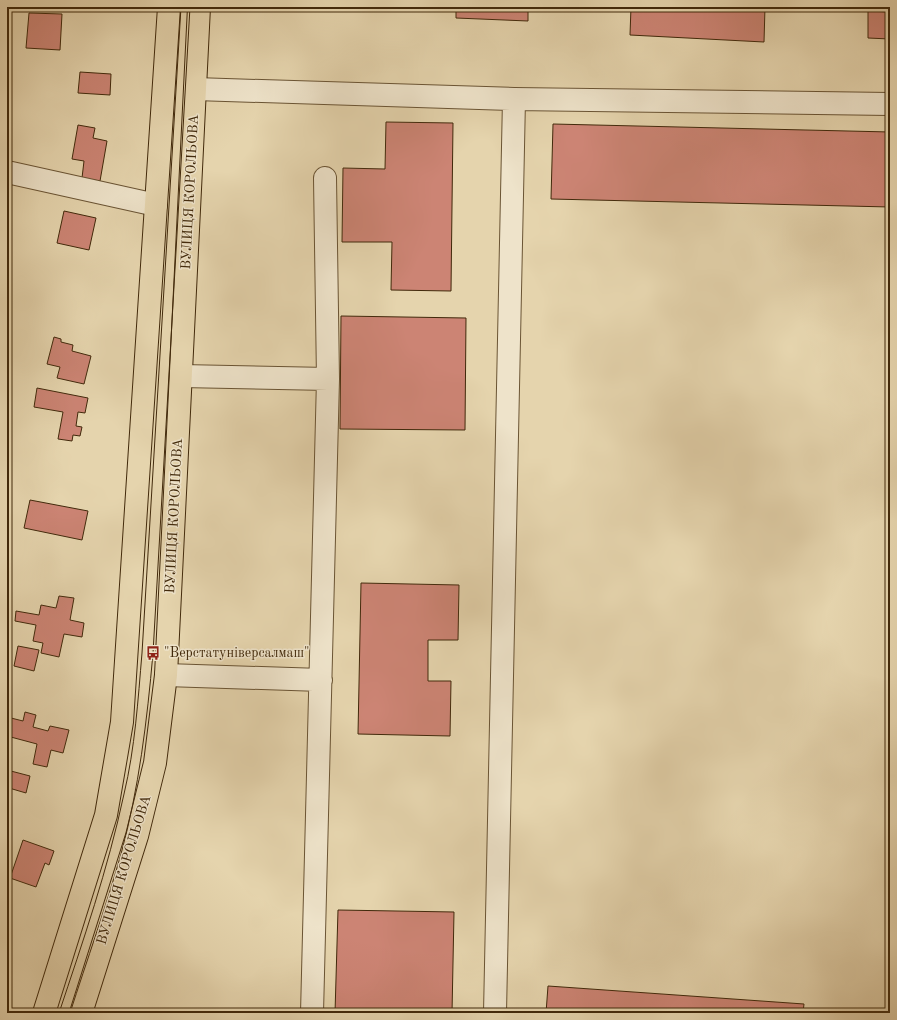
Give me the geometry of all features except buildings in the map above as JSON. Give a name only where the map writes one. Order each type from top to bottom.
[{"type":"main road","points":[[44,1013],[106,815],[122,722],[169,7]]},
{"type":"main road","name":"ВУЛИЦЯ КОРОЛЬОВА","points":[[80,1013],[137,836],[155,762],[166,675],[199,7]]},
{"type":"street","points":[[195,88],[514,99],[890,104]]},
{"type":"street","points":[[495,1013],[514,99]]},
{"type":"street","points":[[7,172],[156,205]]},
{"type":"street","points":[[312,1013],[328,379],[325,178]]},
{"type":"street","points":[[181,376],[328,379]]},
{"type":"street","points":[[166,675],[321,680]]},
{"type":"tram line","points":[[59,1013],[94,905],[118,822],[128,777],[136,724],[142,653],[181,7]]},
{"type":"tram line","points":[[70,1013],[121,854],[133,804],[142,754],[148,704],[153,653],[190,7]]},
{"type":"place","name":"\"Верстатуніверсалмаш\"","points":[[153,653]]}]
